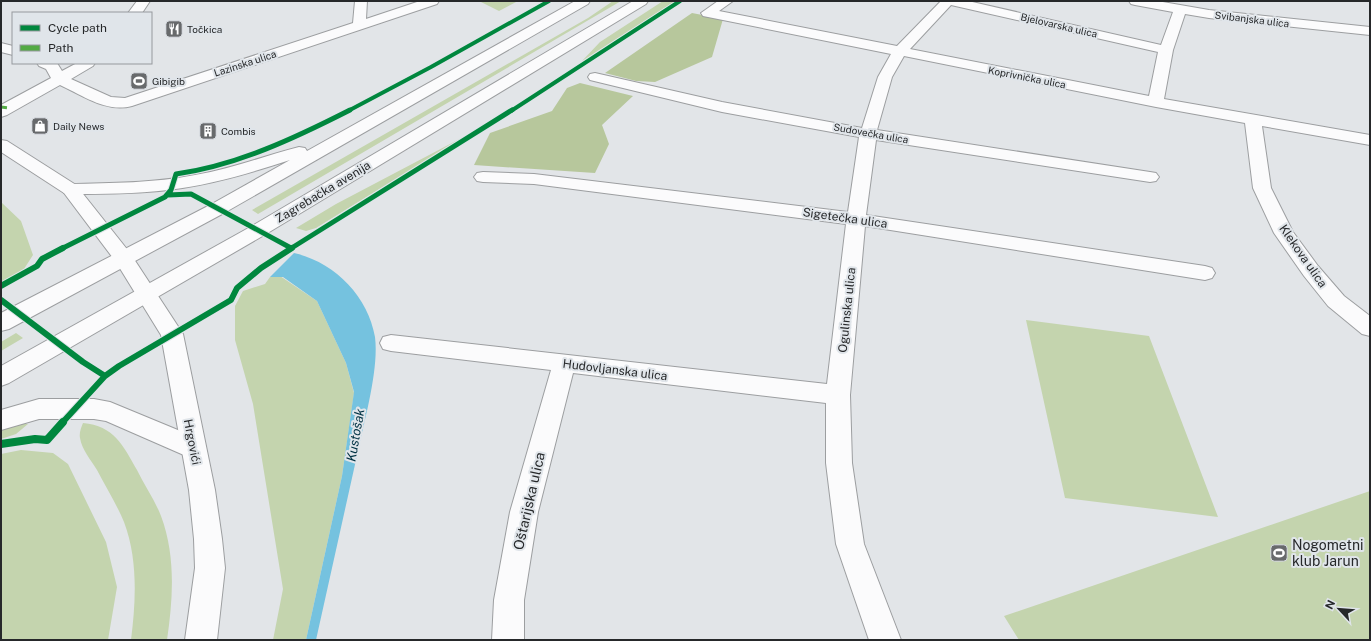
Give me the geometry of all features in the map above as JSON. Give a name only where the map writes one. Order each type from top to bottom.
[{"type":"street","points":[[136,12],[144,1]]},
{"type":"street","points":[[359,26],[361,1]]},
{"type":"street","name":"Lazinska ulica","points":[[59,80],[108,102],[126,103],[433,1]]},
{"type":"street","points":[[1,323],[218,208],[584,1]]},
{"type":"street","name":"Zagrebačka avenija","points":[[1,377],[259,230],[642,1]]},
{"type":"street","name":"Koprivnička ulica","points":[[727,1],[708,13],[1156,102],[1370,140]]},
{"type":"street","name":"Ogulinska ulica","points":[[885,640],[850,544],[839,463],[838,395],[856,219],[868,134],[884,77],[900,51],[950,1]]},
{"type":"street","name":"Bjelovarska ulica","points":[[950,1],[1166,50]]},
{"type":"street","name":"Svibanjska ulica","points":[[1136,1],[1180,10],[1370,31]]},
{"type":"street","points":[[1156,102],[1166,50],[1180,10]]},
{"type":"street","points":[[1,47],[12,51]]},
{"type":"street","points":[[47,64],[52,66],[59,80]]},
{"type":"street","points":[[1,112],[86,64]]},
{"type":"street","name":"Sudovečka ulica","points":[[596,77],[722,107],[868,134],[1150,177]]},
{"type":"street","name":"Klekova ulica","points":[[1253,120],[1262,188],[1284,233],[1311,271],[1336,301],[1370,328]]},
{"type":"street","points":[[1,145],[70,189],[158,186],[198,180],[249,167],[338,140]]},
{"type":"street","name":"Sigetečka ulica","points":[[483,177],[542,180],[856,219],[1205,273]]},
{"type":"street","name":"Hrgovići","points":[[70,189],[123,258],[172,334],[202,490],[210,568],[201,640]]},
{"type":"street","name":"Hudovljanska ulica","points":[[391,343],[838,395]]},
{"type":"street","name":"Oštarijska ulica","points":[[508,640],[509,600],[524,512],[564,364]]},
{"type":"street","points":[[1,420],[39,409],[94,409],[110,412],[193,448]]},
{"type":"green space","points":[[479,1],[518,1],[499,11]]},
{"type":"green space","points":[[613,1],[621,1],[258,214],[252,210],[588,18]]},
{"type":"green space","points":[[663,1],[675,1],[582,61],[600,42]]},
{"type":"green space","points":[[692,13],[723,19],[712,57],[655,82],[636,81],[605,73]]},
{"type":"green space","points":[[580,83],[633,96],[602,125],[609,144],[595,173],[474,165],[490,133],[552,111],[567,88]]},
{"type":"green space","points":[[469,134],[316,228],[306,231],[296,228],[336,204]]},
{"type":"green space","points":[[1,202],[21,221],[33,255],[24,269],[1,283]]},
{"type":"green space","points":[[280,276],[317,301],[346,363],[354,393],[342,476],[306,640],[273,640],[283,589],[253,404],[235,340],[235,306],[243,291],[265,284],[270,277]]},
{"type":"green space","points":[[1026,320],[1149,336],[1218,517],[1065,498]]},
{"type":"green space","points":[[16,333],[23,338],[1,351],[1,342]]},
{"type":"green space","points":[[83,423],[103,428],[116,438],[122,445],[156,504],[161,516],[169,546],[172,578],[171,609],[167,640],[131,640],[135,580],[129,536],[115,503],[83,447],[80,434]]},
{"type":"green space","points":[[28,424],[16,434],[1,439],[1,429]]},
{"type":"green space","points":[[21,450],[53,453],[68,464],[106,542],[117,587],[108,640],[1,640],[1,454]]},
{"type":"green space","name":"Nogometni klub Jarun","points":[[1370,491],[1370,640],[1019,640],[1004,616]]},
{"type":"water","name":"Kustošak","points":[[294,253],[323,264],[347,283],[365,308],[375,337],[376,350],[371,394],[316,640],[306,640],[342,476],[354,392],[346,363],[317,301],[283,277],[270,277]]},
{"type":"marked path","points":[[1,107],[9,108]]},
{"type":"cycle path","points":[[1,286],[37,266],[42,259],[165,197],[171,190],[176,174],[229,163],[262,151],[311,129],[402,83],[549,1]]},
{"type":"cycle path","points":[[1,444],[35,439],[47,440],[105,376],[119,366],[231,300],[237,288],[261,268],[560,80],[680,1]]},
{"type":"cycle path","points":[[168,195],[191,194],[291,248]]},
{"type":"cycle path","points":[[1,300],[83,362],[105,376]]},
{"type":"place","name":"Točkica","points":[[174,29]]},
{"type":"place","name":"Gibigib","points":[[139,81]]},
{"type":"place","name":"Daily News","points":[[40,126]]},
{"type":"place","name":"Combis","points":[[208,131]]},
{"type":"place","name":"Nogometni klub Jarun","points":[[1279,553]]}]
